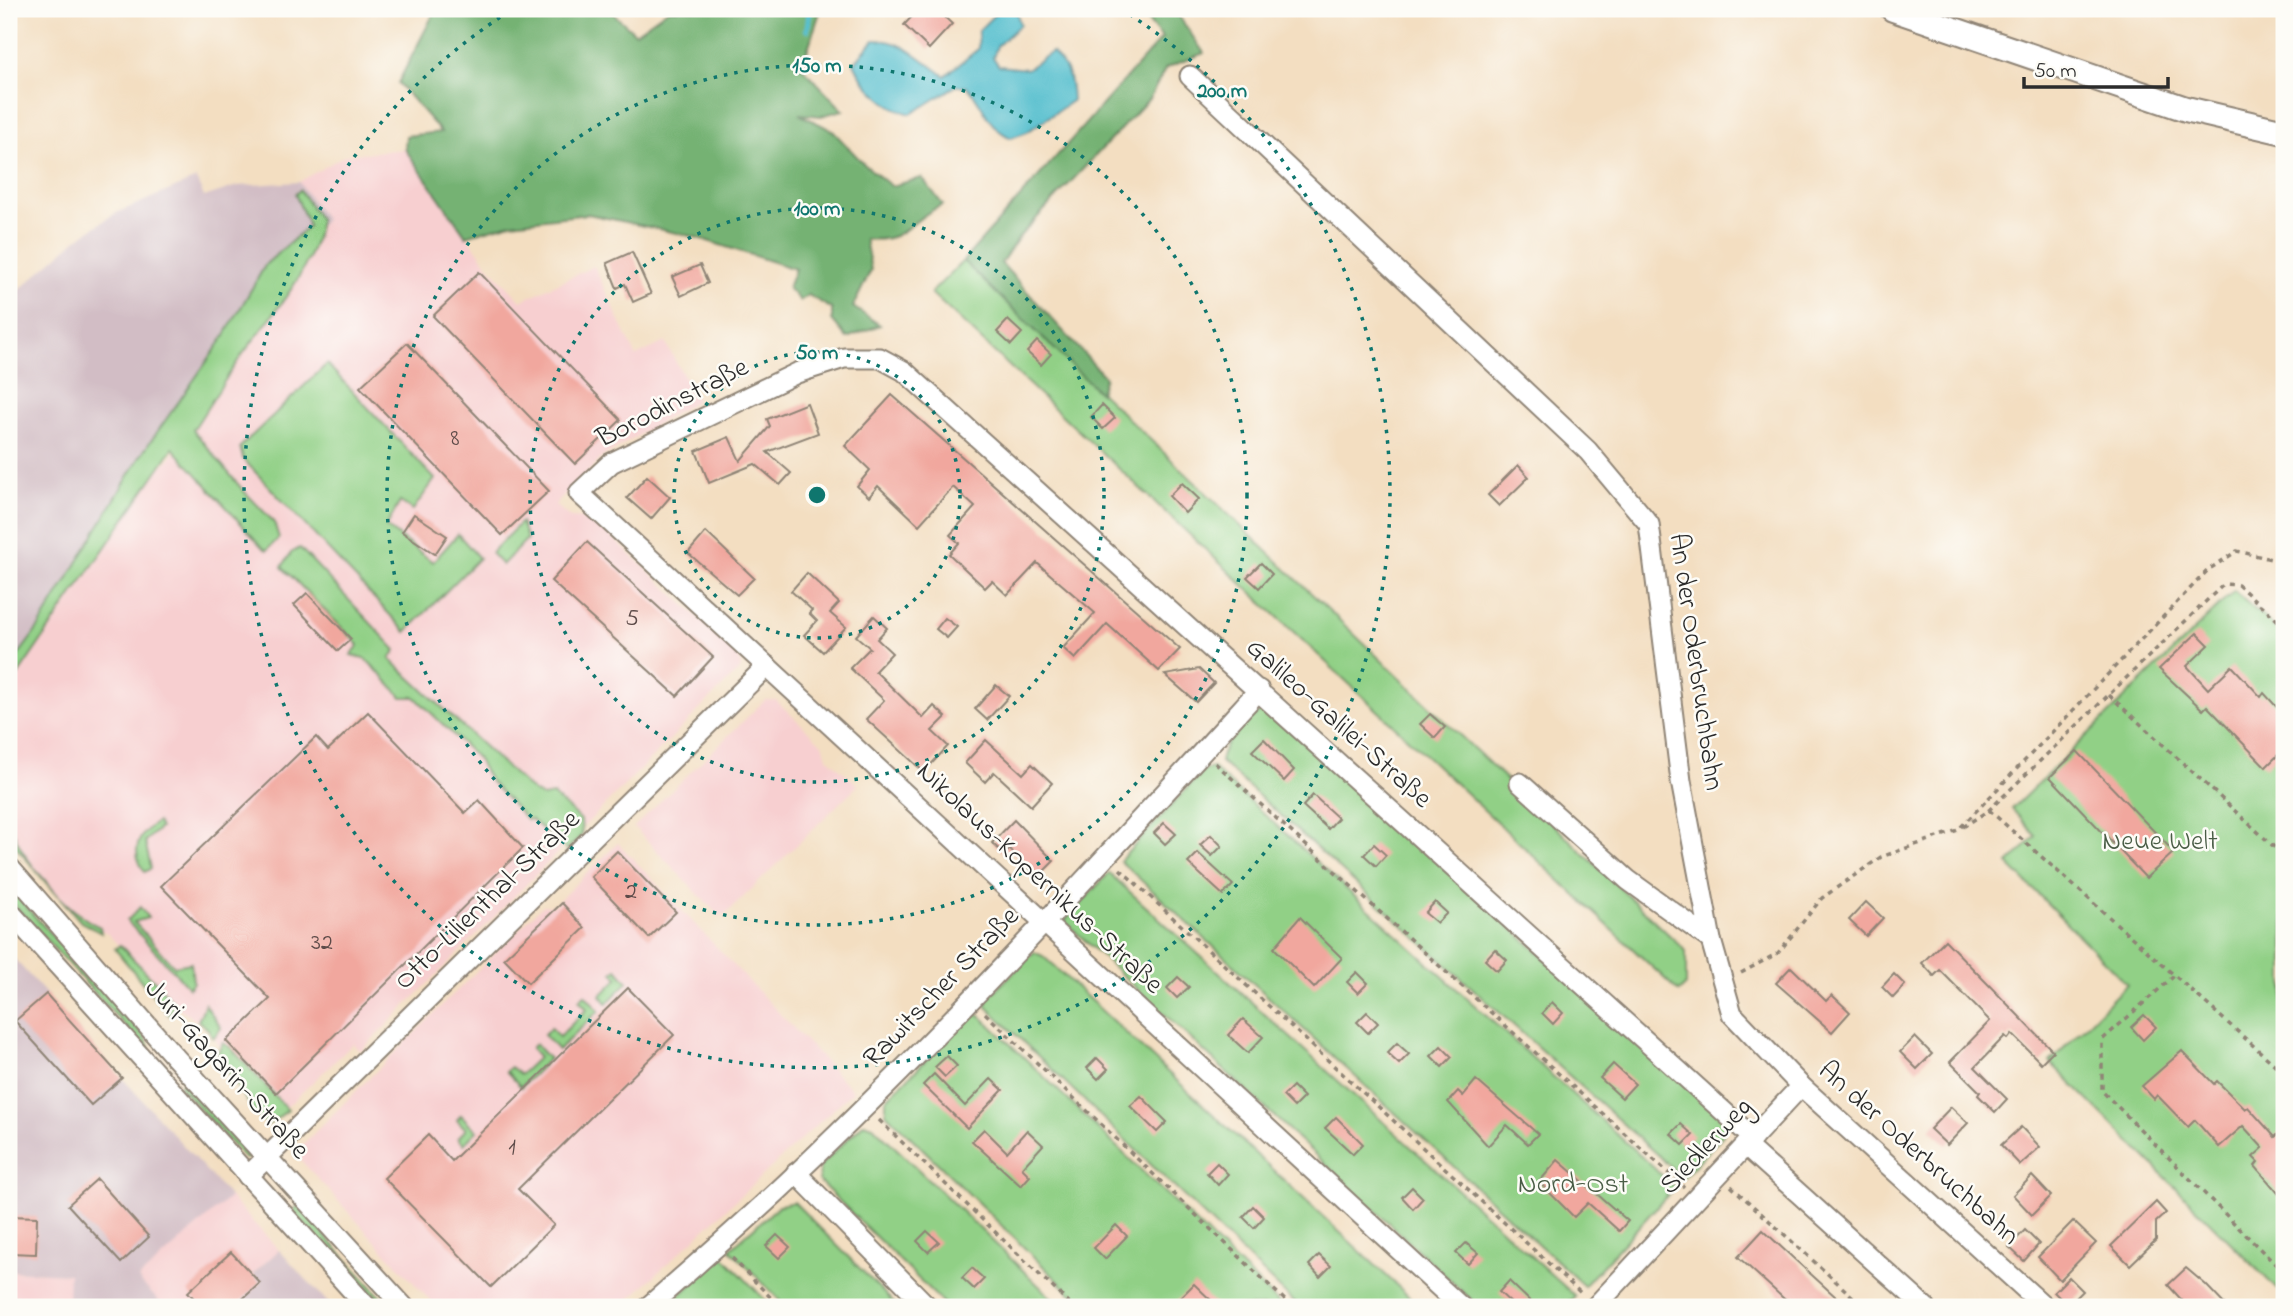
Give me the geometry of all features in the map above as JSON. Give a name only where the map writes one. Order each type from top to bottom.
[{"type":"main road","points":[[1892,9],[2186,108],[2284,132]]},
{"type":"street","name":"An der Oderbruchbahn","points":[[1190,75],[1588,451],[1649,524],[1681,781],[1711,940],[1730,1005],[1801,1086],[2045,1307]]},
{"type":"street","name":"Borodinstraße","points":[[579,494],[611,463],[797,373],[845,358],[880,358]]},
{"type":"street","name":"Galileo-Galilei-Straße","points":[[880,358],[904,371],[1259,690],[1750,1142],[1924,1307]]},
{"type":"street","name":"Nikolaus-Kopernikus-Straße","points":[[579,494],[1461,1307]]},
{"type":"street","name":"Otto-Lilienthal-Straße","points":[[248,1176],[767,666]]},
{"type":"street","name":"Rawitscher Straße","points":[[648,1307],[796,1174],[971,999],[1259,690]]},
{"type":"street","points":[[1521,783],[1628,880],[1711,940]]},
{"type":"street","name":"Juri-Gagarin-Straße","points":[[9,867],[267,1158],[404,1307]]},
{"type":"street","name":"Juri-Gagarin-Straße","points":[[9,911],[367,1307]]},
{"type":"street","name":"Siedlerweg","points":[[1595,1307],[1801,1086]]},
{"type":"street","points":[[796,1174],[928,1307]]},
{"type":"path","points":[[1958,830],[2208,570],[2238,551],[2284,562]]},
{"type":"path","points":[[1730,1005],[1742,971],[1778,953],[1822,898],[1881,857],[1958,830],[1989,810],[2224,584],[2238,585],[2284,626]]},
{"type":"path","points":[[2109,695],[2284,856]]},
{"type":"path","points":[[1203,752],[1697,1198]]},
{"type":"path","points":[[1989,810],[2284,1073]]},
{"type":"path","points":[[1106,856],[1595,1307]]},
{"type":"path","points":[[2174,976],[2102,1040],[2102,1091],[2284,1273]]},
{"type":"path","points":[[971,999],[1292,1307]]},
{"type":"path","points":[[865,1106],[1073,1307]]},
{"type":"path","points":[[1719,1174],[1864,1307]]},
{"type":"path","points":[[719,1244],[780,1307]]},
{"type":"shaded area","points":[[405,149],[488,265],[521,301],[594,266],[636,356],[665,342],[697,400],[604,456],[555,505],[571,518],[591,519],[602,528],[739,655],[741,668],[361,1051],[353,1044],[277,1116],[227,1069],[214,1034],[171,1002],[107,933],[81,920],[9,841],[9,677],[119,512],[179,448],[169,436],[325,219],[299,182],[345,155]]},
{"type":"shaded area","points":[[196,179],[204,197],[237,186],[299,182],[325,219],[9,671],[9,299],[76,240],[114,214]]},
{"type":"shaded area","points":[[765,700],[776,700],[823,745],[827,757],[858,785],[725,915],[719,916],[634,827]]},
{"type":"shaded area","points":[[618,843],[853,1091],[621,1307],[436,1307],[294,1153],[543,905],[554,905]]},
{"type":"shaded area","points":[[9,953],[230,1197],[138,1279],[164,1307],[68,1307],[69,1274],[9,1271]]},
{"type":"shaded area","points":[[228,1195],[279,1250],[253,1274],[261,1283],[235,1307],[164,1307],[138,1279]]},
{"type":"shaded area","points":[[279,1250],[332,1307],[235,1307],[261,1283],[253,1274]]},
{"type":"shaded area","points":[[9,1271],[70,1274],[68,1307],[9,1307]]},
{"type":"green space","points":[[436,9],[608,9],[635,33],[669,9],[821,9],[802,67],[843,110],[821,116],[799,114],[832,130],[864,164],[891,186],[922,178],[943,205],[890,238],[865,239],[871,270],[853,307],[880,325],[847,338],[832,320],[832,309],[808,295],[800,301],[788,288],[795,269],[695,237],[588,214],[511,223],[466,236],[405,149],[406,136],[441,132],[398,83]]},
{"type":"green space","points":[[1138,9],[1174,9],[1204,53],[1166,68],[1149,99],[1019,237],[1001,263],[1105,377],[1100,393],[963,261],[1162,38]]},
{"type":"green space","points":[[300,190],[320,220],[316,240],[308,258],[289,293],[240,358],[193,430],[242,489],[274,522],[279,538],[267,550],[263,548],[173,448],[9,688],[9,668],[39,627],[141,455],[222,340],[266,264],[309,226],[295,194]]},
{"type":"green space","points":[[963,261],[1686,951],[1686,985],[1679,992],[931,293]]},
{"type":"green space","points":[[327,364],[435,479],[413,510],[400,502],[386,527],[433,562],[458,534],[479,558],[406,632],[243,459],[240,447]]},
{"type":"green space","points":[[521,522],[527,539],[502,565],[491,553]]},
{"type":"green space","points":[[300,548],[396,650],[390,659],[531,790],[542,797],[553,795],[581,820],[582,835],[567,850],[531,819],[527,820],[490,781],[477,758],[415,697],[402,697],[366,659],[351,655],[359,645],[282,567],[291,553]]},
{"type":"green space","name":"Neue Welt","points":[[2234,591],[2284,636],[2284,1296],[2050,1062],[2127,984],[2008,864],[2036,836],[2012,809]]},
{"type":"green space","name":"Nord-Ost","points":[[1268,710],[1726,1120],[1723,1135],[1683,1178],[1220,761],[1226,745],[1238,730],[1253,717]]},
{"type":"green space","name":"Nord-Ost","points":[[1213,768],[1675,1187],[1584,1286],[1120,861],[1204,770]]},
{"type":"green space","points":[[9,817],[21,848],[37,872],[9,839]]},
{"type":"green space","points":[[157,822],[160,828],[145,841],[151,868],[145,872],[138,858],[138,844],[145,832]]},
{"type":"green space","name":"Nord-Ost","points":[[1109,873],[1575,1296],[1564,1307],[1479,1307],[1064,921]]},
{"type":"green space","points":[[9,888],[146,1038],[149,1047],[146,1049],[9,899]]},
{"type":"green space","points":[[58,896],[72,909],[100,927],[101,933],[81,922]]},
{"type":"green space","points":[[140,907],[148,918],[134,922],[174,966],[191,963],[193,982],[189,988],[127,921]]},
{"type":"green space","points":[[120,945],[171,1000],[174,1006],[169,1015],[115,949]]},
{"type":"green space","points":[[1034,952],[1043,956],[1420,1307],[1299,1307],[987,1007],[986,1000]]},
{"type":"green space","points":[[617,969],[628,982],[607,1003],[601,995],[618,978],[613,972]]},
{"type":"green space","points":[[585,995],[599,1011],[558,1050],[544,1035],[551,1028],[559,1037],[587,1009],[579,1000]]},
{"type":"green space","points":[[205,1004],[221,1028],[213,1038],[208,1029],[198,1021]]},
{"type":"green space","points":[[971,1015],[980,1015],[1283,1307],[1085,1307],[886,1113],[886,1100]]},
{"type":"green space","points":[[223,1043],[231,1048],[288,1110],[268,1125],[258,1117],[218,1059]]},
{"type":"green space","points":[[535,1044],[549,1059],[521,1087],[506,1071],[511,1067],[520,1075],[539,1057],[531,1048]]},
{"type":"green space","points":[[183,1082],[249,1152],[250,1157],[245,1159],[179,1086]]},
{"type":"green space","points":[[461,1115],[477,1131],[464,1144],[458,1138],[466,1129],[457,1120]]},
{"type":"green space","points":[[864,1123],[873,1126],[1061,1307],[947,1307],[819,1181],[820,1166]]},
{"type":"green space","points":[[794,1202],[898,1307],[786,1307],[730,1249],[780,1205]]},
{"type":"green space","points":[[298,1206],[390,1307],[379,1307],[292,1211]]},
{"type":"green space","points":[[723,1256],[772,1307],[666,1307]]},
{"type":"water","points":[[1000,9],[1016,9],[1020,25],[997,46],[993,57],[999,66],[1027,69],[1052,52],[1065,68],[1072,93],[1072,101],[1027,132],[1011,138],[996,127],[967,86],[956,86],[911,114],[893,107],[877,95],[854,63],[874,40],[885,41],[912,52],[945,76],[978,49],[979,30]]},
{"type":"building","points":[[919,9],[936,9],[952,24],[929,49],[904,25]]},
{"type":"building","points":[[632,252],[651,294],[633,302],[625,284],[617,288],[607,263]]},
{"type":"building","points":[[700,265],[708,283],[681,296],[672,277]]},
{"type":"building","points":[[479,272],[621,420],[575,464],[433,316]]},
{"type":"building","points":[[1008,320],[1022,333],[1011,345],[997,332]]},
{"type":"building","points":[[1037,341],[1051,354],[1041,365],[1027,352]]},
{"type":"building","points":[[407,343],[549,491],[502,535],[360,387]]},
{"type":"building","points":[[892,395],[1180,649],[1159,671],[1107,624],[1075,659],[1063,648],[1095,613],[1037,563],[1007,595],[992,581],[985,588],[949,554],[959,543],[950,535],[975,507],[953,487],[919,525],[878,486],[869,497],[857,486],[870,470],[845,446]]},
{"type":"building","points":[[807,403],[818,433],[767,452],[791,473],[780,485],[755,464],[709,483],[696,451],[729,437],[740,461],[770,426],[767,419]]},
{"type":"building","points":[[1102,405],[1115,418],[1103,429],[1091,417]]},
{"type":"building","points":[[1518,465],[1529,477],[1499,506],[1488,495]]},
{"type":"building","points":[[647,476],[670,497],[651,519],[627,498]]},
{"type":"building","points":[[1182,483],[1199,499],[1185,513],[1169,496]]},
{"type":"building","points":[[414,514],[447,536],[435,554],[402,532]]},
{"type":"building","points":[[706,532],[754,578],[737,595],[688,553]]},
{"type":"building","points":[[587,542],[713,657],[677,696],[551,581]]},
{"type":"building","points":[[1261,563],[1272,574],[1259,588],[1247,577]]},
{"type":"building","points":[[807,573],[839,603],[830,613],[846,627],[823,652],[804,635],[817,621],[809,613],[812,610],[791,591]]},
{"type":"building","points":[[307,593],[351,639],[338,651],[294,605]]},
{"type":"building","points":[[874,616],[887,628],[877,639],[892,653],[875,671],[923,718],[934,706],[946,717],[932,731],[948,746],[924,772],[866,719],[884,700],[850,668],[870,648],[856,636]]},
{"type":"building","points":[[945,618],[957,627],[947,638],[936,629]]},
{"type":"building","points":[[2197,633],[2209,645],[2187,666],[2208,689],[2232,666],[2261,697],[2264,693],[2284,715],[2284,749],[2266,767],[2207,706],[2203,710],[2159,669]]},
{"type":"building","points":[[1199,669],[1214,683],[1196,702],[1165,675]]},
{"type":"building","points":[[996,685],[1009,696],[987,720],[975,709]]},
{"type":"building","points":[[368,712],[465,813],[479,800],[523,848],[276,1093],[226,1041],[270,999],[161,886],[316,737],[328,750]]},
{"type":"building","points":[[1430,714],[1445,727],[1435,738],[1420,724]]},
{"type":"building","points":[[1264,739],[1294,770],[1284,781],[1252,751]]},
{"type":"building","points":[[986,740],[1023,774],[1032,764],[1052,783],[1031,806],[994,772],[985,782],[965,763]]},
{"type":"building","points":[[2077,751],[2174,852],[2146,878],[2050,777]]},
{"type":"building","points":[[1313,795],[1338,818],[1328,829],[1303,806]]},
{"type":"building","points":[[1014,820],[1054,861],[1038,877],[1009,849],[1004,854],[992,843]]},
{"type":"building","points":[[1164,823],[1176,834],[1165,844],[1154,833]]},
{"type":"building","points":[[1211,835],[1222,846],[1212,856],[1200,845]]},
{"type":"building","points":[[1374,844],[1386,855],[1376,866],[1364,855]]},
{"type":"building","points":[[617,851],[676,912],[649,938],[591,877]]},
{"type":"building","points":[[1198,853],[1233,885],[1223,895],[1188,863]]},
{"type":"building","points":[[1435,902],[1447,913],[1437,923],[1425,913]]},
{"type":"building","points":[[1866,902],[1883,918],[1866,936],[1849,920]]},
{"type":"building","points":[[562,903],[585,928],[528,983],[504,958]]},
{"type":"building","points":[[1300,917],[1342,958],[1314,988],[1274,948]]},
{"type":"building","points":[[1945,940],[2053,1051],[2041,1063],[2012,1034],[2008,1039],[2005,1036],[1975,1067],[2007,1099],[1995,1112],[1978,1095],[1980,1092],[1950,1062],[1990,1021],[1940,970],[1934,976],[1922,963]]},
{"type":"building","points":[[1495,949],[1507,960],[1497,971],[1485,960]]},
{"type":"building","points":[[1791,967],[1826,1001],[1832,995],[1850,1012],[1832,1032],[1776,983]]},
{"type":"building","points":[[1357,972],[1368,983],[1358,993],[1347,982]]},
{"type":"building","points":[[1894,974],[1905,985],[1893,998],[1882,987]]},
{"type":"building","points":[[1178,977],[1189,987],[1177,998],[1167,988]]},
{"type":"building","points":[[628,988],[674,1035],[518,1189],[554,1225],[491,1287],[384,1178],[428,1135],[452,1161]]},
{"type":"building","points":[[46,994],[122,1078],[91,1105],[15,1021]]},
{"type":"building","points":[[1552,1002],[1563,1013],[1553,1024],[1542,1013]]},
{"type":"building","points":[[1367,1012],[1378,1023],[1368,1033],[1357,1022]]},
{"type":"building","points":[[2144,1015],[2156,1027],[2143,1040],[2131,1027]]},
{"type":"building","points":[[1243,1019],[1263,1037],[1248,1053],[1228,1035]]},
{"type":"building","points":[[1915,1037],[1932,1054],[1917,1069],[1900,1052]]},
{"type":"building","points":[[1397,1043],[1409,1054],[1399,1064],[1387,1053]]},
{"type":"building","points":[[1441,1046],[1452,1057],[1442,1067],[1431,1056]]},
{"type":"building","points":[[2182,1051],[2214,1084],[2217,1081],[2245,1109],[2248,1107],[2275,1137],[2284,1129],[2284,1200],[2255,1166],[2258,1162],[2253,1157],[2263,1148],[2243,1126],[2219,1147],[2195,1120],[2188,1127],[2157,1095],[2154,1099],[2142,1086]]},
{"type":"building","points":[[947,1056],[957,1066],[945,1077],[935,1067]]},
{"type":"building","points":[[1097,1058],[1108,1069],[1098,1079],[1087,1068]]},
{"type":"building","points":[[1613,1064],[1635,1084],[1622,1098],[1600,1078]]},
{"type":"building","points":[[934,1074],[965,1106],[991,1079],[1003,1090],[967,1128],[923,1085]]},
{"type":"building","points":[[1476,1080],[1538,1134],[1528,1144],[1507,1125],[1488,1146],[1448,1102],[1458,1091],[1463,1096]]},
{"type":"building","points":[[1293,1086],[1304,1097],[1294,1107],[1283,1096]]},
{"type":"building","points":[[1141,1096],[1167,1122],[1157,1132],[1130,1106]]},
{"type":"building","points":[[1951,1107],[1968,1123],[1947,1145],[1930,1129]]},
{"type":"building","points":[[1336,1117],[1363,1144],[1353,1154],[1325,1128]]},
{"type":"building","points":[[1681,1124],[1693,1135],[1683,1145],[1671,1134]]},
{"type":"building","points":[[2021,1127],[2040,1147],[2020,1165],[2001,1145]]},
{"type":"building","points":[[984,1129],[1007,1152],[1027,1130],[1043,1145],[1022,1168],[1030,1176],[1021,1186],[972,1141]]},
{"type":"building","points":[[1558,1160],[1628,1221],[1619,1231],[1588,1203],[1574,1217],[1539,1182]]},
{"type":"building","points":[[1217,1163],[1228,1174],[1218,1185],[1207,1173]]},
{"type":"building","points":[[2032,1176],[2051,1196],[2032,1215],[2013,1195]]},
{"type":"building","points":[[97,1179],[149,1237],[121,1263],[68,1205]]},
{"type":"building","points":[[1412,1187],[1423,1198],[1413,1209],[1402,1197]]},
{"type":"building","points":[[2156,1202],[2166,1213],[2156,1222],[2156,1240],[2130,1265],[2111,1246]]},
{"type":"building","points":[[1253,1206],[1264,1217],[1254,1228],[1243,1217]]},
{"type":"building","points":[[9,1216],[37,1217],[36,1254],[9,1253]]},
{"type":"building","points":[[2073,1221],[2096,1243],[2060,1280],[2038,1257]]},
{"type":"building","points":[[1116,1225],[1127,1236],[1105,1259],[1094,1248]]},
{"type":"building","points":[[1763,1230],[1847,1307],[1793,1307],[1738,1257]]},
{"type":"building","points":[[2025,1230],[2039,1244],[2024,1261],[2009,1247]]},
{"type":"building","points":[[927,1231],[939,1242],[928,1252],[917,1241]]},
{"type":"building","points":[[777,1235],[790,1247],[779,1258],[766,1246]]},
{"type":"building","points":[[1466,1243],[1478,1253],[1468,1264],[1456,1253]]},
{"type":"building","points":[[231,1252],[260,1283],[234,1307],[202,1307],[188,1292]]},
{"type":"building","points":[[1319,1255],[1331,1266],[1320,1277],[1309,1265]]},
{"type":"building","points":[[972,1268],[984,1279],[974,1289],[962,1278]]},
{"type":"building","points":[[2186,1268],[2227,1307],[2188,1307],[2168,1285]]},
{"type":"building","points":[[2069,1277],[2083,1291],[2068,1306],[2054,1292]]},
{"type":"building","points":[[1509,1281],[1536,1307],[1515,1307],[1499,1292]]},
{"type":"building","points":[[1194,1284],[1218,1307],[1171,1307]]},
{"type":"waterway","points":[[807,30],[810,9]]}]
